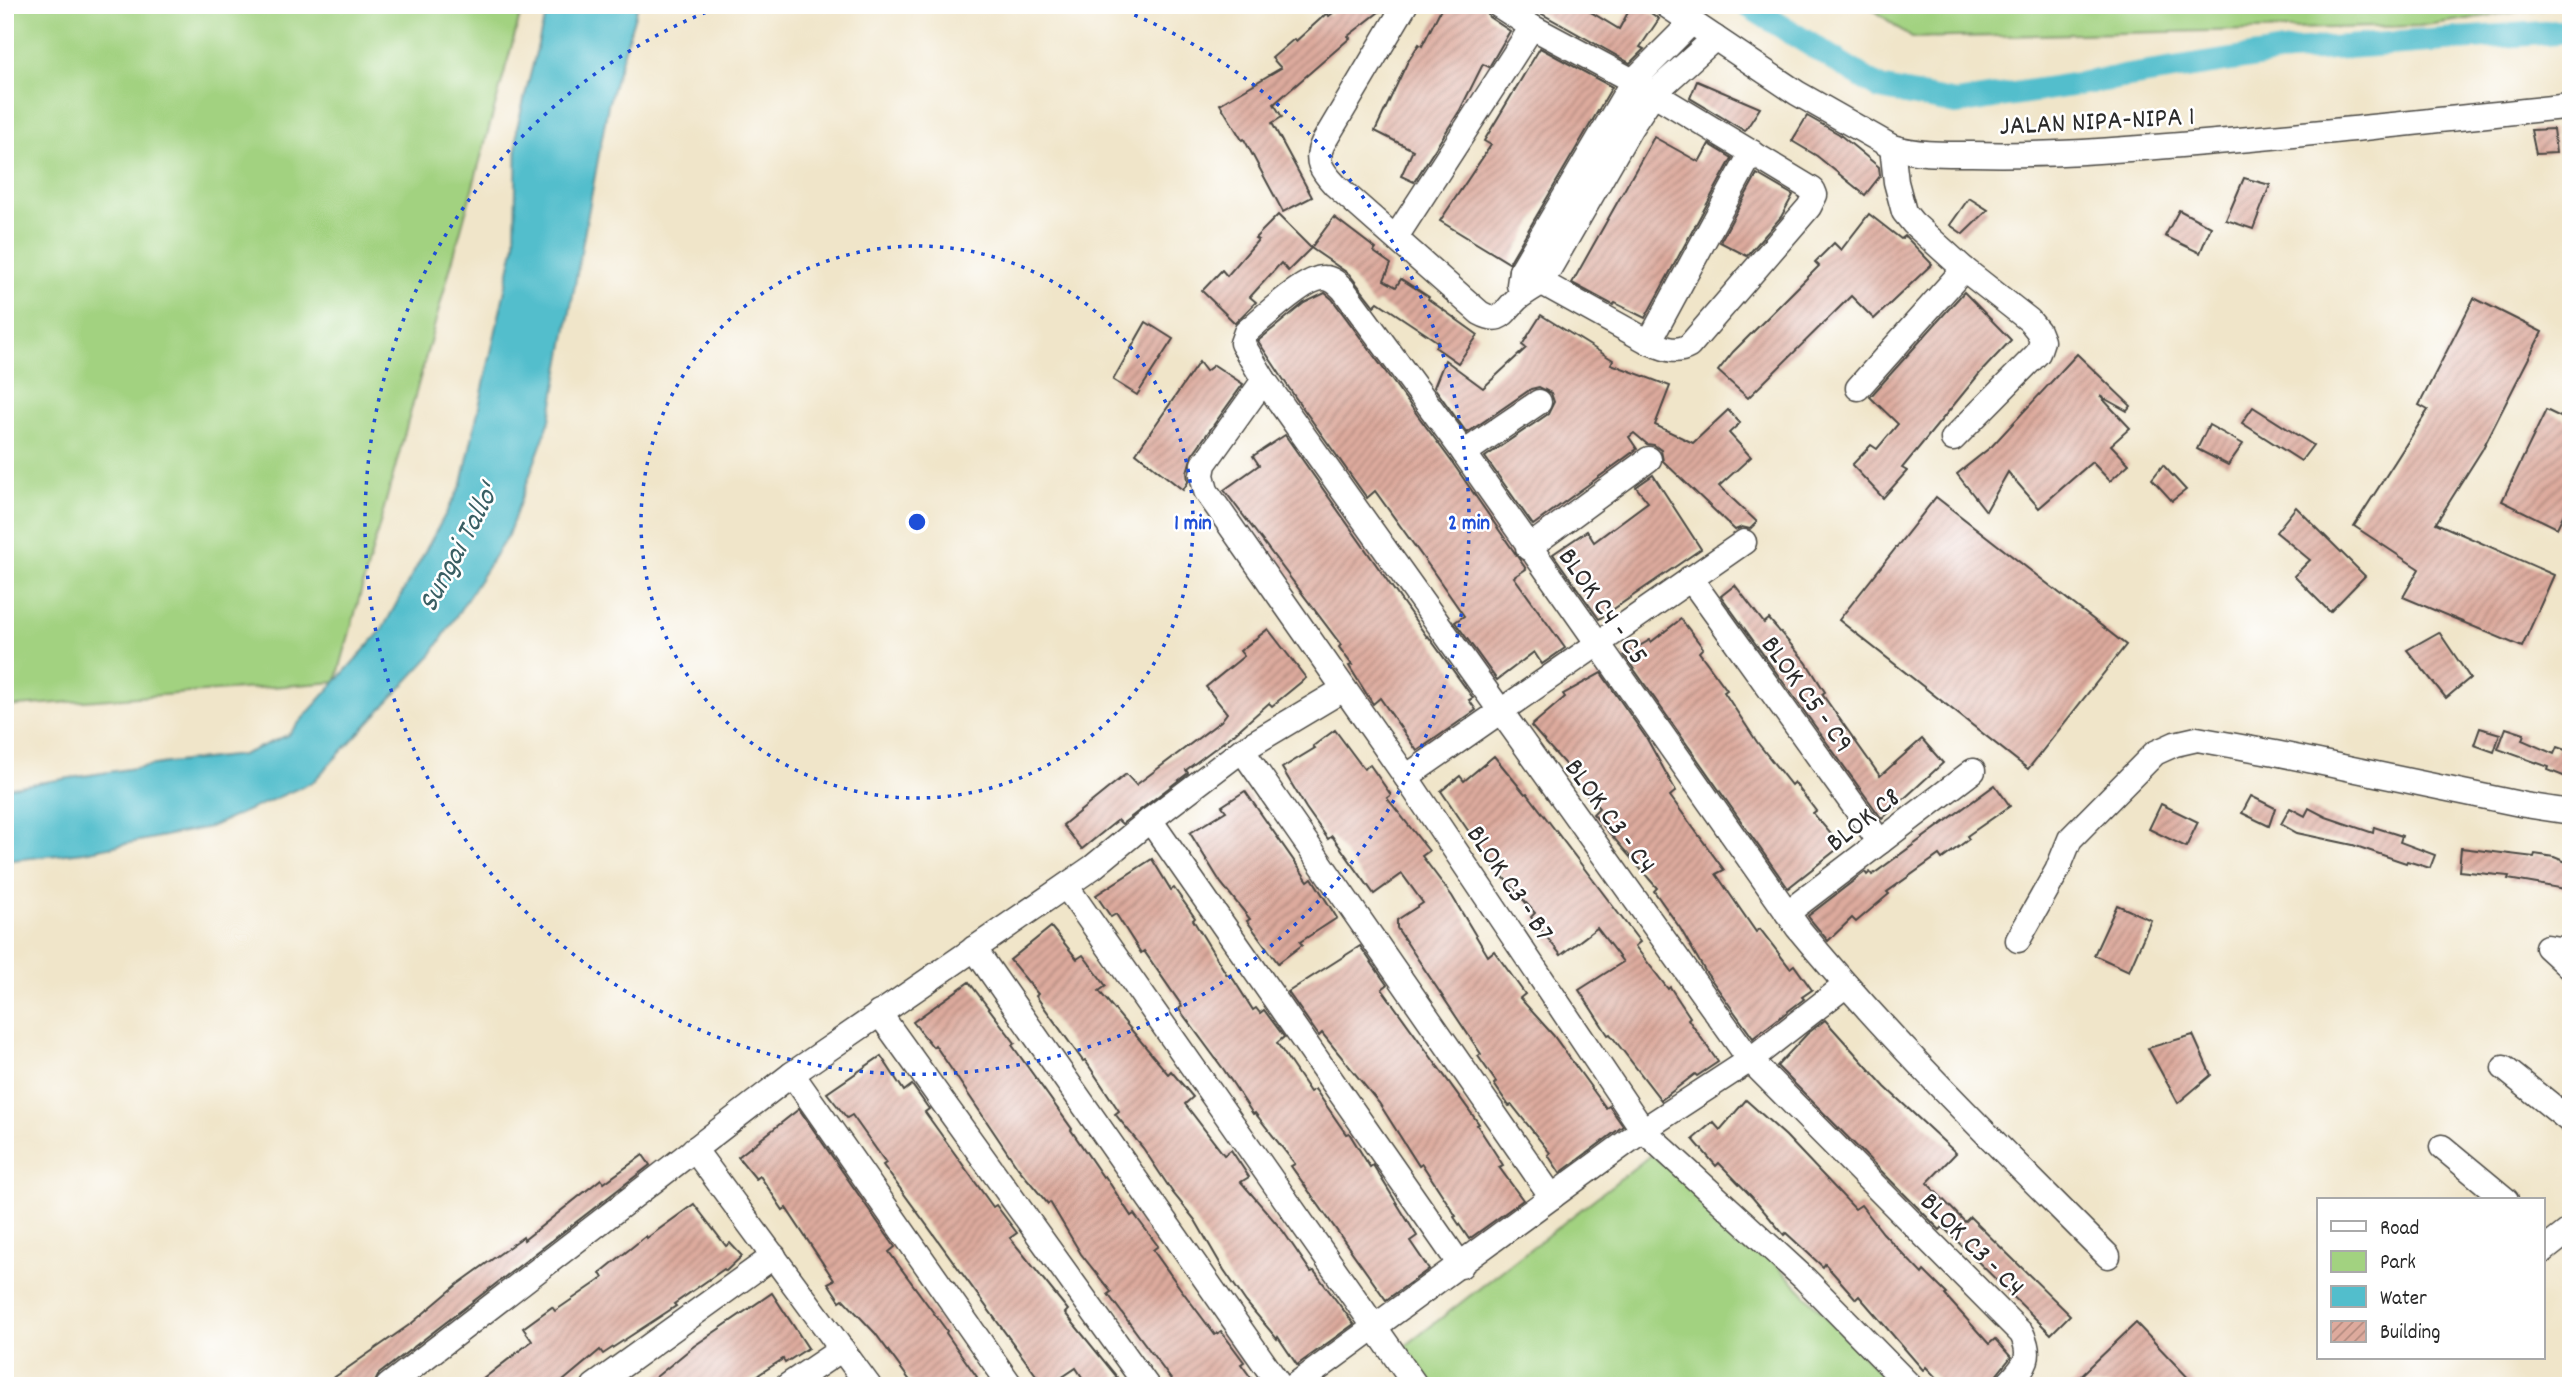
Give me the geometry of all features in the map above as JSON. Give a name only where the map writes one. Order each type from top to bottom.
[{"type":"street","points":[[1405,5],[1323,143],[1318,156],[1319,163],[1335,185],[1487,317],[1501,317],[1516,300],[1643,87],[1692,22]]},
{"type":"street","points":[[1498,5],[1752,152],[1807,185],[1815,195],[1813,201],[1689,346],[1681,350],[1668,350],[1649,342],[1531,277]]},
{"type":"street","name":"JALAN NIPA-NIPA 1","points":[[1666,5],[1797,93],[1892,147],[1905,151],[2013,155],[2132,149],[2349,130],[2571,106]]},
{"type":"street","points":[[1396,237],[1532,27]]},
{"type":"street","points":[[1643,87],[1715,38]]},
{"type":"street","points":[[1892,147],[1896,182],[1904,212],[1964,268],[2029,320],[2042,341],[2038,353],[1953,439]]},
{"type":"street","points":[[1649,342],[1752,152]]},
{"type":"street","points":[[1858,388],[1964,268]]},
{"type":"street","name":"BLOK C4 - C5","points":[[1307,283],[1323,277],[1333,280],[1343,289],[1464,453],[1528,548],[1787,913],[1846,985],[1927,1073],[2108,1256]]},
{"type":"street","name":"BLOK C3 - C4","points":[[1307,283],[1246,332],[1242,344],[1264,380],[1750,1060],[2022,1334],[2027,1345],[2027,1357],[2024,1366],[2006,1386]]},
{"type":"street","name":"BLOK C3 - B7","points":[[1264,380],[1204,464],[1202,475],[1206,491],[1406,778],[1643,1130],[1805,1279],[1910,1386]]},
{"type":"street","points":[[1464,453],[1539,402]]},
{"type":"street","points":[[1528,548],[1649,459]]},
{"type":"street","points":[[1406,778],[1744,542]]},
{"type":"street","name":"BLOK C5 - C9","points":[[1690,578],[1880,842]]},
{"type":"street","points":[[388,1386],[792,1074],[1066,886],[1337,680]]},
{"type":"street","points":[[2018,940],[2057,871],[2070,839],[2155,752],[2175,744],[2197,739],[2525,805],[2571,811]]},
{"type":"street","points":[[1242,750],[1552,1197]]},
{"type":"street","name":"BLOK C8","points":[[1787,913],[1973,771]]},
{"type":"street","points":[[1150,820],[1461,1266]]},
{"type":"street","points":[[1066,886],[1416,1386]]},
{"type":"street","points":[[2571,951],[2547,947],[2571,969]]},
{"type":"street","points":[[974,948],[1280,1386]]},
{"type":"street","points":[[1294,1386],[1643,1130],[1750,1060],[1846,985]]},
{"type":"street","points":[[879,1013],[1147,1386]]},
{"type":"street","points":[[2504,1068],[2571,1122]]},
{"type":"street","points":[[792,1074],[1011,1386]]},
{"type":"street","points":[[2442,1147],[2504,1198]]},
{"type":"street","points":[[694,1149],[869,1386]]},
{"type":"street","points":[[594,1386],[774,1256]]},
{"type":"street","points":[[787,1386],[842,1349]]},
{"type":"green space","points":[[5,5],[523,5],[336,682],[5,707]]},
{"type":"green space","points":[[1867,5],[2564,5],[2419,26],[1912,38]]},
{"type":"green space","points":[[1652,1154],[1778,1266],[1893,1386],[1431,1386],[1404,1347]]},
{"type":"water","name":"Sungai Tallo'","points":[[551,5],[638,5],[608,105],[550,420],[508,535],[430,657],[313,782],[210,827],[84,852],[5,861],[5,788],[167,763],[242,755],[288,735],[382,630],[462,484],[515,244],[517,128],[542,28]]},
{"type":"building","points":[[1343,5],[1388,5],[1348,36],[1350,38],[1274,104],[1282,117],[1272,123],[1312,197],[1283,212],[1244,139],[1242,140],[1220,104],[1281,68],[1272,58],[1327,13],[1329,16]]},
{"type":"building","points":[[1443,5],[1483,5],[1489,17],[1510,31],[1489,67],[1483,64],[1460,110],[1414,182],[1401,176],[1413,150],[1375,131],[1407,63],[1419,44],[1422,46]]},
{"type":"building","points":[[1526,5],[1579,5],[1619,29],[1632,5],[1640,5],[1659,19],[1640,47],[1644,49],[1630,63]]},
{"type":"building","points":[[1540,48],[1612,87],[1509,263],[1440,221],[1491,145],[1484,141]]},
{"type":"building","points":[[1697,81],[1760,108],[1745,131],[1690,98]]},
{"type":"building","points":[[1807,116],[1839,134],[1879,167],[1880,176],[1865,195],[1817,156],[1792,141]]},
{"type":"building","points":[[2553,129],[2556,153],[2536,154],[2531,130]]},
{"type":"building","points":[[1654,137],[1699,162],[1709,144],[1732,158],[1645,318],[1615,303],[1613,305],[1572,283]]},
{"type":"building","points":[[1757,174],[1793,195],[1781,217],[1747,256],[1720,242]]},
{"type":"building","points":[[2244,178],[2270,185],[2253,229],[2226,220]]},
{"type":"building","points":[[1969,198],[1988,210],[1963,234],[1950,225]]},
{"type":"building","points":[[2179,210],[2211,227],[2200,253],[2165,236]]},
{"type":"building","points":[[1869,214],[1901,239],[1905,236],[1932,264],[1874,319],[1851,296],[1748,398],[1718,371],[1733,352],[1819,266],[1815,262],[1834,243],[1841,250]]},
{"type":"building","points":[[1278,215],[1311,248],[1288,271],[1281,263],[1250,297],[1256,302],[1235,323],[1202,291],[1222,270],[1227,276],[1258,240],[1255,238]]},
{"type":"building","points":[[1334,217],[1391,264],[1384,280],[1396,287],[1401,279],[1478,335],[1458,363],[1435,347],[1438,342],[1378,302],[1374,306],[1349,274],[1311,248]]},
{"type":"building","points":[[1964,292],[2011,340],[1980,373],[1902,468],[1907,471],[1883,498],[1852,465],[1871,445],[1877,449],[1898,424],[1870,397]]},
{"type":"building","points":[[1325,293],[1452,462],[1526,569],[1514,577],[1565,648],[1542,664],[1534,652],[1497,680],[1455,622],[1464,616],[1432,570],[1375,491],[1367,498],[1258,341],[1304,303]]},
{"type":"building","points":[[2474,298],[2542,332],[2482,450],[2436,523],[2554,575],[2522,647],[2403,597],[2419,569],[2354,526],[2428,410],[2419,405]]},
{"type":"building","points":[[1541,315],[1613,360],[1611,364],[1670,386],[1655,425],[1693,443],[1728,410],[1740,423],[1729,433],[1751,457],[1719,486],[1757,522],[1750,529],[1742,527],[1735,530],[1663,461],[1661,450],[1647,444],[1634,433],[1629,437],[1637,449],[1533,525],[1485,457],[1548,414],[1554,402],[1551,393],[1539,387],[1531,389],[1467,433],[1434,387],[1445,360],[1483,388],[1526,348],[1522,345]]},
{"type":"building","points":[[1146,322],[1173,339],[1137,395],[1113,380]]},
{"type":"building","points":[[2077,354],[2131,406],[2127,411],[2100,396],[2130,428],[2111,445],[2129,464],[2110,481],[2092,462],[2039,508],[2008,472],[1986,511],[1957,474],[1992,446]]},
{"type":"building","points":[[1199,362],[1206,371],[1214,365],[1243,384],[1192,455],[1187,472],[1188,482],[1183,490],[1136,453]]},
{"type":"building","points":[[2253,407],[2313,445],[2301,461],[2242,423]]},
{"type":"building","points":[[2546,410],[2571,422],[2571,499],[2557,528],[2502,501]]},
{"type":"building","points":[[2209,425],[2243,444],[2228,465],[2197,449]]},
{"type":"building","points":[[1285,435],[1473,698],[1469,700],[1476,710],[1417,751],[1380,698],[1373,704],[1349,666],[1352,665],[1339,647],[1341,645],[1224,490],[1259,465],[1253,456]]},
{"type":"building","points":[[2163,465],[2186,490],[2172,501],[2152,479]]},
{"type":"building","points":[[1653,475],[1701,549],[1599,619],[1553,554],[1587,531],[1594,542],[1648,502],[1636,487]]},
{"type":"building","points":[[1936,497],[2126,645],[2028,769],[1839,620]]},
{"type":"building","points":[[2296,507],[2365,576],[2330,612],[2294,576],[2310,560],[2276,532]]},
{"type":"building","points":[[1735,585],[1764,623],[1769,619],[1806,662],[1825,692],[1822,694],[1880,776],[1922,739],[1943,763],[1882,819],[1721,596]]},
{"type":"building","points":[[1681,619],[1703,648],[1699,652],[1727,690],[1724,692],[1757,742],[1791,785],[1794,782],[1816,811],[1813,813],[1841,846],[1788,888],[1624,655],[1650,640],[1651,642]]},
{"type":"building","points":[[1268,629],[1306,678],[1272,706],[1269,703],[1233,735],[1186,770],[1188,773],[1122,824],[1118,820],[1082,849],[1063,825],[1126,774],[1136,785],[1221,721],[1227,713],[1206,687],[1244,656],[1240,651]]},
{"type":"building","points":[[2439,632],[2470,678],[2446,698],[2407,650]]},
{"type":"building","points":[[1601,673],[1647,739],[1676,791],[1670,796],[1724,870],[1716,874],[1756,932],[1760,929],[1790,968],[1794,965],[1812,990],[1753,1038],[1705,971],[1654,891],[1657,888],[1593,814],[1599,808],[1531,726],[1565,697],[1563,694]]},
{"type":"building","points":[[2480,728],[2500,734],[2494,752],[2474,745]]},
{"type":"building","points":[[2506,728],[2524,734],[2522,740],[2554,754],[2557,747],[2571,752],[2571,779],[2548,770],[2549,767],[2498,749]]},
{"type":"building","points":[[1335,730],[1364,769],[1370,765],[1391,795],[1387,798],[1429,851],[1422,856],[1452,896],[1488,956],[1494,951],[1525,994],[1520,998],[1553,1035],[1606,1108],[1609,1106],[1623,1126],[1560,1173],[1548,1155],[1550,1153],[1512,1105],[1509,1106],[1494,1084],[1496,1082],[1478,1056],[1481,1054],[1397,928],[1397,920],[1423,903],[1402,874],[1374,894],[1332,836],[1328,839],[1282,768],[1315,748],[1313,746]]},
{"type":"building","points":[[1494,756],[1525,794],[1527,793],[1640,942],[1635,946],[1668,989],[1670,987],[1718,1062],[1697,1076],[1695,1074],[1661,1100],[1610,1034],[1608,1035],[1579,990],[1623,962],[1597,928],[1561,955],[1531,917],[1535,913],[1489,861],[1441,791],[1460,776],[1464,781]]},
{"type":"building","points":[[1995,785],[2010,806],[1967,836],[1969,839],[1942,859],[1939,855],[1887,892],[1889,894],[1856,922],[1852,918],[1828,941],[1808,916],[1865,872],[1872,875]]},
{"type":"building","points":[[1245,791],[1308,881],[1312,878],[1337,918],[1300,942],[1302,945],[1278,963],[1247,921],[1250,919],[1221,883],[1190,833],[1226,811],[1222,806]]},
{"type":"building","points":[[2251,796],[2275,808],[2269,826],[2242,813]]},
{"type":"building","points":[[2161,804],[2198,822],[2186,847],[2149,829]]},
{"type":"building","points":[[2290,808],[2305,816],[2309,808],[2326,817],[2373,833],[2374,827],[2402,836],[2400,842],[2435,855],[2430,868],[2353,845],[2297,833],[2281,824]]},
{"type":"building","points":[[2461,848],[2554,857],[2571,864],[2571,890],[2508,879],[2509,876],[2459,871]]},
{"type":"building","points":[[1152,859],[1171,890],[1174,888],[1195,918],[1193,920],[1227,975],[1230,974],[1253,1010],[1256,1008],[1260,1013],[1264,1010],[1284,1037],[1277,1043],[1310,1092],[1315,1089],[1346,1134],[1349,1133],[1370,1167],[1373,1165],[1417,1236],[1410,1241],[1429,1269],[1386,1300],[1291,1166],[1295,1164],[1255,1113],[1253,1114],[1179,1009],[1182,1006],[1144,951],[1141,953],[1116,914],[1111,917],[1096,895]]},
{"type":"building","points":[[2117,905],[2151,920],[2129,971],[2094,955]]},
{"type":"building","points":[[1051,927],[1077,959],[1083,955],[1106,986],[1099,991],[1168,1074],[1171,1071],[1193,1097],[1185,1104],[1224,1155],[1231,1150],[1249,1177],[1241,1182],[1283,1231],[1311,1272],[1314,1271],[1354,1324],[1297,1365],[1278,1337],[1277,1339],[1246,1302],[1195,1220],[1115,1114],[1119,1111],[1085,1060],[1083,1061],[1036,996],[1038,994],[1010,960]]},
{"type":"building","points":[[1360,946],[1387,985],[1382,989],[1479,1124],[1477,1125],[1503,1165],[1499,1167],[1523,1200],[1469,1239],[1422,1164],[1419,1166],[1379,1103],[1322,1033],[1319,1036],[1288,992]]},
{"type":"building","points":[[969,982],[1015,1043],[1012,1045],[1103,1177],[1105,1176],[1131,1216],[1134,1214],[1158,1246],[1153,1250],[1180,1288],[1215,1335],[1221,1331],[1244,1362],[1241,1364],[1257,1386],[1176,1386],[1108,1294],[1111,1292],[1081,1254],[1050,1202],[1048,1204],[1018,1168],[935,1045],[933,1047],[913,1022]]},
{"type":"building","points":[[1825,1020],[1885,1087],[1956,1153],[1927,1183],[1965,1222],[1970,1217],[2070,1315],[2051,1334],[1943,1227],[1940,1230],[1777,1066],[1807,1034]]},
{"type":"building","points":[[2193,1035],[2211,1075],[2178,1103],[2148,1048]]},
{"type":"building","points":[[881,1056],[904,1091],[912,1085],[929,1109],[925,1112],[993,1207],[996,1205],[1017,1233],[1010,1238],[1068,1310],[1065,1313],[1117,1377],[1104,1386],[1088,1386],[1076,1368],[1049,1386],[1044,1386],[883,1165],[886,1163],[852,1115],[847,1118],[827,1093]]},
{"type":"building","points":[[1746,1100],[1786,1136],[1855,1209],[1861,1205],[1922,1274],[1924,1271],[1947,1294],[1945,1295],[1989,1344],[1995,1339],[2011,1357],[1995,1377],[1992,1386],[1944,1386],[1926,1367],[1923,1370],[1859,1296],[1856,1299],[1825,1264],[1823,1267],[1786,1233],[1784,1235],[1752,1197],[1719,1163],[1716,1166],[1693,1139],[1713,1122],[1720,1130]]},
{"type":"building","points":[[799,1109],[895,1247],[889,1252],[977,1377],[964,1386],[914,1386],[875,1333],[843,1299],[840,1301],[828,1283],[834,1280],[786,1208],[783,1210],[760,1176],[756,1179],[738,1157]]},
{"type":"building","points":[[643,1155],[650,1165],[379,1374],[373,1386],[322,1386],[412,1323],[458,1284],[523,1237],[524,1240],[601,1179],[604,1183]]},
{"type":"building","points":[[694,1204],[726,1246],[730,1243],[742,1256],[726,1271],[724,1269],[674,1304],[676,1306],[603,1354],[600,1350],[557,1386],[474,1386],[532,1341],[523,1328],[552,1307],[555,1311],[603,1278],[600,1273],[646,1236],[647,1238]]},
{"type":"building","points":[[772,1293],[808,1348],[785,1363],[783,1359],[741,1386],[645,1386],[694,1346]]},
{"type":"building","points":[[2136,1323],[2196,1386],[2070,1386]]},
{"type":"waterway","points":[[1747,5],[1880,88],[1956,103],[2289,51],[2571,31]]}]
